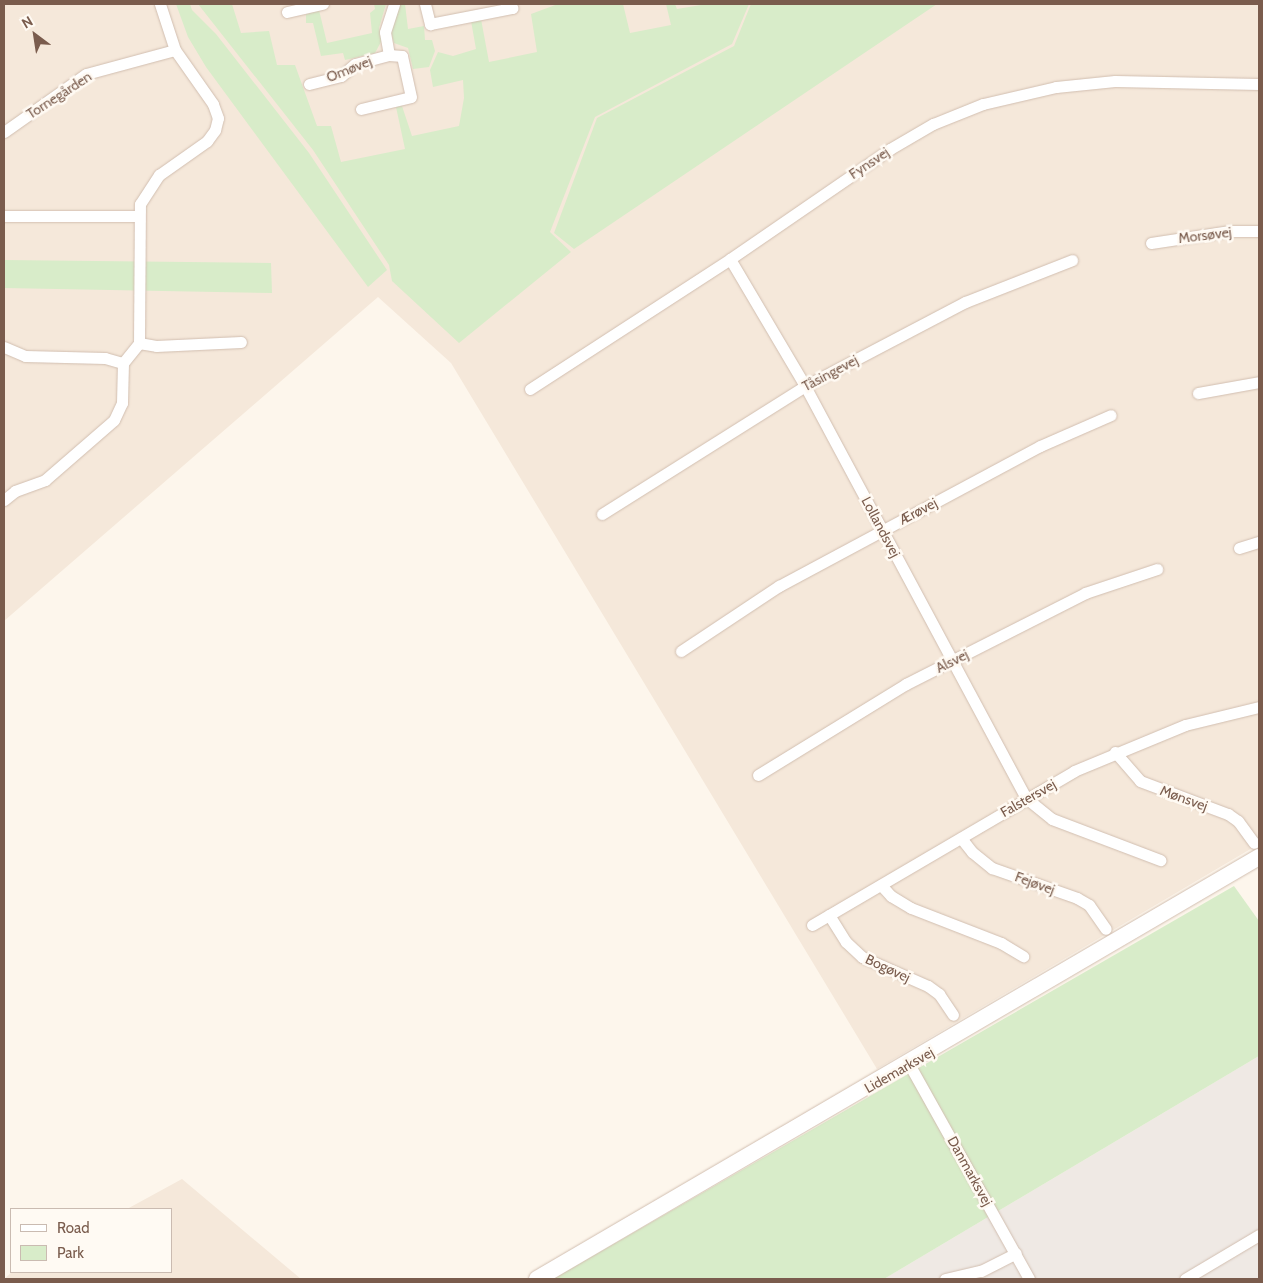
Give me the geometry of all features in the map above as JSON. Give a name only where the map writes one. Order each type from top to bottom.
[{"type":"street","points":[[4,500],[15,490],[45,480],[114,420],[122,403],[124,363],[140,343],[138,216],[144,194],[151,183],[207,141],[218,118],[208,95],[175,50],[160,4]]},
{"type":"street","points":[[286,12],[324,4]]},
{"type":"street","name":"Omøvej","points":[[390,55],[384,32],[394,4]]},
{"type":"street","points":[[425,4],[430,24],[512,8],[510,4]]},
{"type":"street","name":"Tornegården","points":[[4,132],[86,74],[175,50]]},
{"type":"street","name":"Omøvej","points":[[309,84],[341,76],[355,64],[390,55],[402,56],[411,97],[361,109]]},
{"type":"street","name":"Fynsvej","points":[[530,389],[730,259],[890,148],[932,124],[983,104],[1056,87],[1115,81],[1259,84]]},
{"type":"street","points":[[4,216],[138,216]]},
{"type":"street","name":"Morsøvej","points":[[1151,242],[1230,231],[1259,232]]},
{"type":"street","name":"Lollandsvej","points":[[730,259],[805,386],[883,529],[951,662],[1026,798]]},
{"type":"street","name":"Tåsingevej","points":[[602,514],[805,386],[965,302],[1072,260]]},
{"type":"street","points":[[140,343],[156,346],[240,342]]},
{"type":"street","points":[[4,346],[25,356],[105,358],[124,363]]},
{"type":"street","points":[[1198,393],[1259,382]]},
{"type":"street","name":"Ærøvej","points":[[681,651],[779,586],[1040,446],[1111,415]]},
{"type":"street","points":[[1239,548],[1259,542]]},
{"type":"street","name":"Alsvej","points":[[758,775],[860,709],[1085,593],[1157,568]]},
{"type":"street","name":"Falstersvej","points":[[812,925],[1026,798],[1115,752],[1185,725],[1259,707]]},
{"type":"street","name":"Mønsvej","points":[[1115,752],[1140,781],[1228,814],[1238,820],[1256,850]]},
{"type":"street","points":[[1026,798],[1052,819],[1160,860]]},
{"type":"street","name":"Fejøvej","points":[[961,838],[975,855],[992,868],[1077,898],[1089,905],[1106,929]]},
{"type":"street","name":"Lidemarksvej","points":[[537,1279],[909,1064],[1256,850]]},
{"type":"street","points":[[881,885],[891,896],[910,908],[1001,943],[1023,956]]},
{"type":"street","name":"Bogøvej","points":[[829,915],[846,942],[862,957],[928,986],[939,994],[953,1015]]},
{"type":"street","name":"Danmarksvej","points":[[909,1064],[1029,1279]]},
{"type":"street","points":[[1186,1279],[1259,1235]]},
{"type":"street","points":[[945,1279],[981,1271],[1016,1253]]},
{"type":"shaded area","points":[[4,4],[1259,4],[1259,844],[877,1069],[451,363],[378,297],[4,621]]},
{"type":"shaded area","points":[[1259,1056],[1259,1279],[884,1279]]},
{"type":"shaded area","points":[[182,1179],[301,1279],[4,1279],[11,1273],[172,1273],[172,1208],[129,1208]]},
{"type":"green space","points":[[176,4],[190,4],[192,10],[216,34],[309,153],[387,270],[368,287],[206,67],[188,37]]},
{"type":"green space","points":[[198,4],[232,4],[241,33],[269,31],[277,65],[295,65],[317,126],[331,126],[341,162],[405,149],[396,107],[402,106],[412,136],[459,126],[464,98],[463,80],[433,87],[430,70],[438,52],[453,56],[476,49],[471,21],[481,19],[489,62],[537,52],[531,14],[558,4],[623,4],[630,33],[671,25],[666,4],[675,4],[677,9],[707,4],[749,4],[732,44],[595,117],[550,232],[571,252],[459,343],[392,281],[389,265],[313,150]]},
{"type":"green space","points":[[374,4],[386,4],[379,28],[382,40],[375,53],[345,60],[343,53],[321,56],[313,23],[306,23],[306,14],[319,10],[327,43],[372,33],[370,13],[375,9]]},
{"type":"green space","points":[[399,4],[405,4],[408,29],[424,26],[425,40],[432,40],[435,51],[429,67],[413,69],[408,48],[394,43],[390,28]]},
{"type":"green space","points":[[751,4],[937,4],[574,249],[554,233],[597,118],[734,46]]},
{"type":"green space","points":[[4,260],[271,263],[272,293],[4,288]]},
{"type":"green space","points":[[1234,886],[1259,921],[1259,1056],[884,1279],[553,1279]]}]
